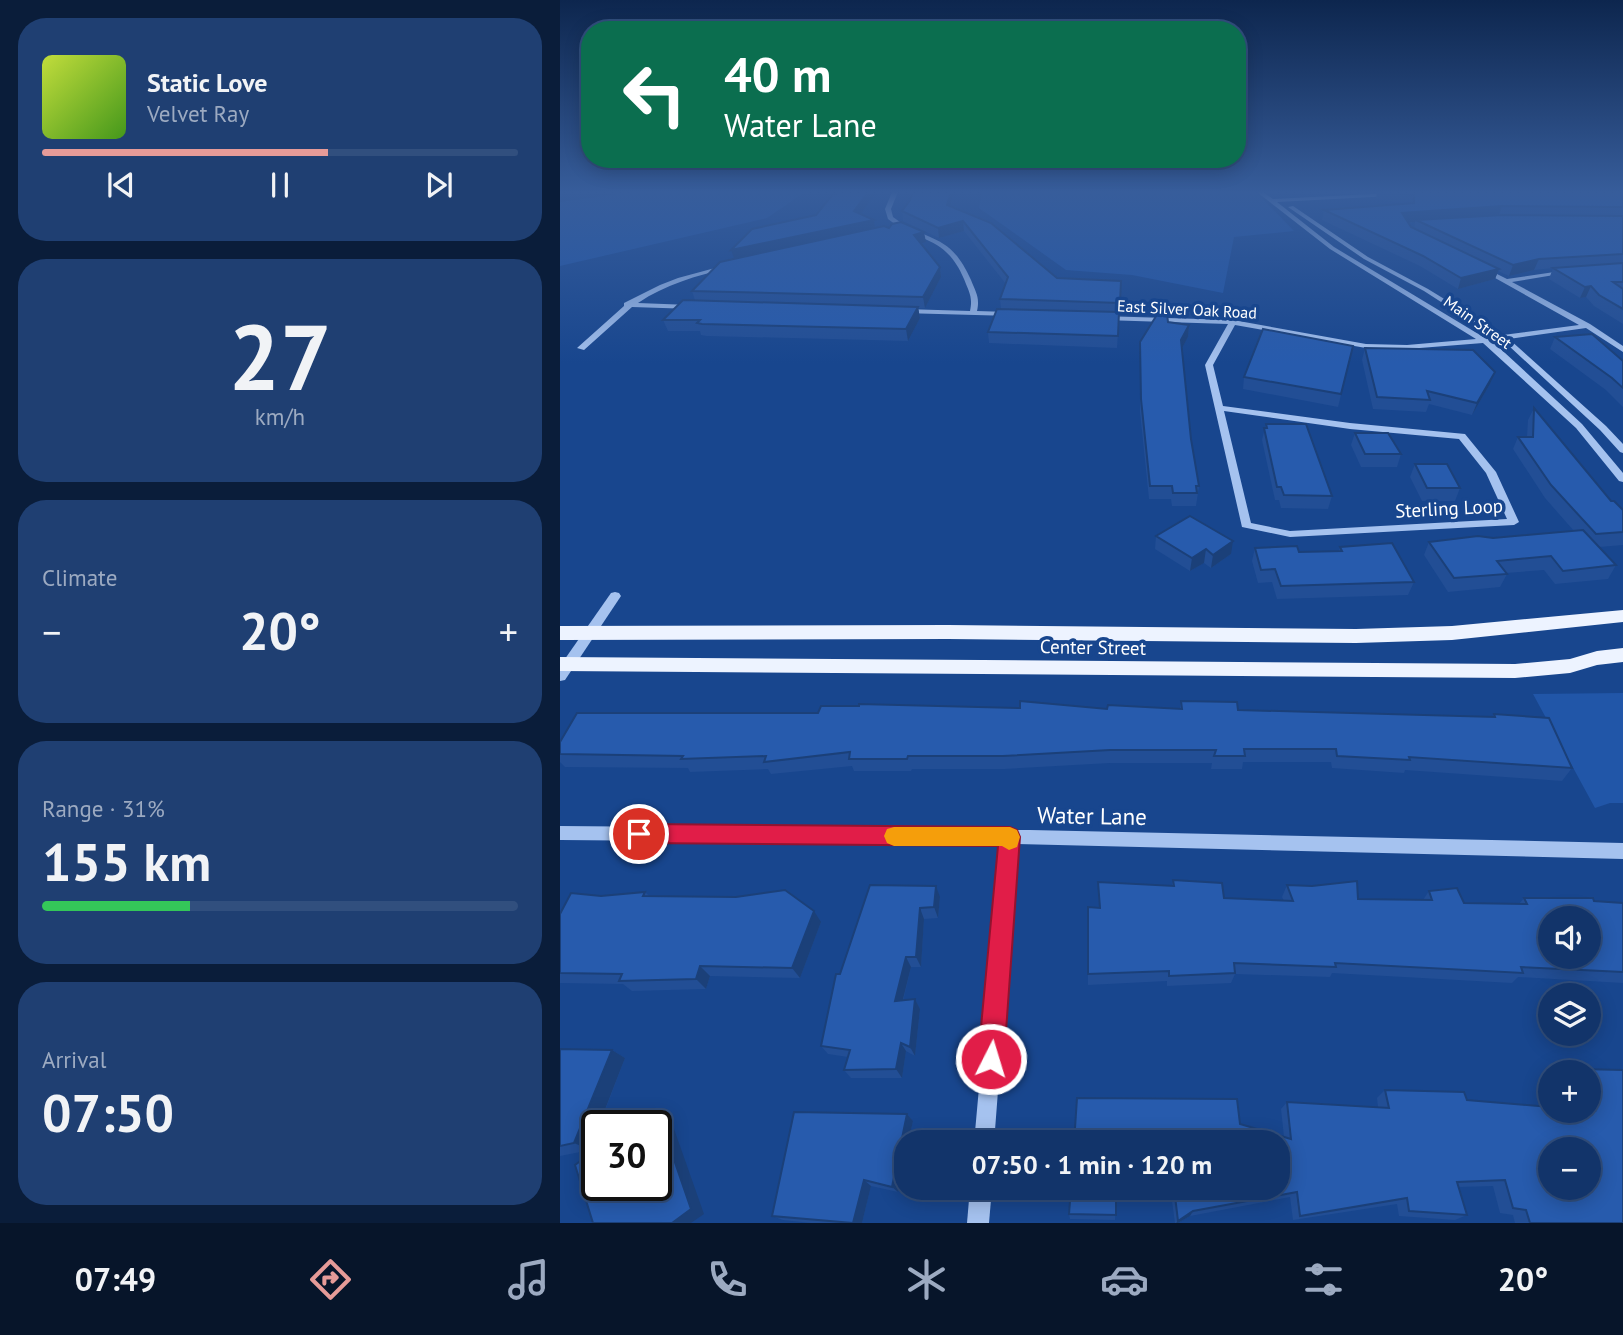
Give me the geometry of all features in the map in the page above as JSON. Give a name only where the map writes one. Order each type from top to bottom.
[{"type":"main road","name":"Center Street","points":[[560,633],[1356,636],[1452,633],[1623,616]]},
{"type":"main road","name":"Center Street","points":[[563,668],[1516,671],[1570,666],[1597,657],[1623,655]]},
{"type":"street","points":[[947,249],[953,253],[976,300],[973,313]]},
{"type":"street","name":"Main Street","points":[[1334,249],[1492,338],[1579,426],[1623,479]]},
{"type":"street","name":"Main Street","points":[[1353,249],[1426,290],[1492,338],[1603,428],[1623,450]]},
{"type":"street","points":[[1472,264],[1508,281],[1623,350]]},
{"type":"street","points":[[581,348],[627,305],[650,290],[691,275],[738,265]]},
{"type":"street","points":[[1508,281],[1577,270]]},
{"type":"street","points":[[627,305],[696,307]]},
{"type":"street","points":[[890,311],[1013,314]]},
{"type":"street","name":"East Silver Oak Road","points":[[1092,317],[1233,322],[1366,346],[1407,347],[1587,326]]},
{"type":"street","points":[[1219,408],[1209,365],[1233,322]]},
{"type":"street","name":"Sterling Loop","points":[[1219,408],[1350,426],[1462,436],[1491,472],[1514,522],[1290,534],[1246,525],[1219,408]]},
{"type":"street","points":[[563,668],[615,596]]},
{"type":"street","name":"Water Lane","points":[[560,833],[1010,837],[1623,851]]},
{"type":"street","points":[[985,1130],[1010,837]]},
{"type":"street","points":[[978,1223],[980,1200]]},
{"type":"shaded area","points":[[560,249],[633,249],[560,266]]},
{"type":"shaded area","points":[[1037,249],[1232,249],[1223,293],[1132,275],[1066,270]]},
{"type":"shaded area","points":[[1623,693],[1623,803],[1610,803],[1595,808],[1533,694]]},
{"type":"building","points":[[779,249],[925,249],[940,267],[923,297],[692,291],[720,262]]},
{"type":"building","points":[[986,249],[1022,249],[1057,278],[1121,281],[1120,303],[1000,299],[1008,277]]},
{"type":"building","points":[[1408,249],[1457,249],[1499,269],[1461,278]]},
{"type":"building","points":[[1479,249],[1623,249],[1623,254],[1539,259],[1513,265]]},
{"type":"building","points":[[1623,263],[1623,282],[1613,282],[1623,289],[1623,309],[1599,295],[1591,286],[1585,287],[1553,268]]},
{"type":"building","points":[[683,300],[918,307],[906,329],[702,324],[697,323],[700,320],[663,320]]},
{"type":"building","points":[[997,309],[1119,312],[1118,336],[988,332]]},
{"type":"building","points":[[1158,313],[1167,314],[1168,322],[1189,325],[1181,340],[1191,439],[1199,486],[1196,486],[1197,493],[1173,493],[1172,486],[1150,486],[1141,399],[1140,342]]},
{"type":"building","points":[[1263,329],[1353,346],[1341,394],[1244,377]]},
{"type":"building","points":[[1592,334],[1623,361],[1623,388],[1555,337]]},
{"type":"building","points":[[1365,348],[1473,350],[1495,372],[1477,403],[1427,391],[1430,400],[1377,397]]},
{"type":"building","points":[[1534,408],[1611,501],[1623,510],[1623,532],[1596,534],[1551,485],[1518,437],[1533,437]]},
{"type":"building","points":[[1266,424],[1306,424],[1332,496],[1284,495],[1281,487],[1277,487],[1264,428],[1267,428]]},
{"type":"building","points":[[1355,433],[1388,433],[1401,454],[1365,454]]},
{"type":"building","points":[[1415,464],[1447,464],[1460,488],[1427,488]]},
{"type":"building","points":[[1190,516],[1233,541],[1213,555],[1206,549],[1192,558],[1156,536]]},
{"type":"building","points":[[1583,530],[1616,565],[1563,571],[1551,556],[1497,561],[1507,574],[1454,578],[1429,542],[1478,536],[1493,538]]},
{"type":"building","points":[[1392,543],[1414,582],[1281,586],[1275,569],[1261,570],[1255,548],[1297,546],[1299,552],[1342,551],[1340,547]]},
{"type":"building","points":[[1020,701],[1107,709],[1108,705],[1182,709],[1181,701],[1237,702],[1238,710],[1495,717],[1494,714],[1549,718],[1572,768],[1409,757],[1410,760],[1337,756],[1336,749],[1244,749],[1245,756],[1214,756],[1216,750],[1110,750],[1003,756],[908,756],[907,759],[849,759],[850,752],[764,762],[766,756],[681,759],[683,756],[560,754],[560,742],[577,713],[818,713],[821,706],[859,704],[1020,708]]},
{"type":"building","points":[[1173,880],[1222,883],[1224,898],[1293,901],[1287,885],[1312,886],[1357,881],[1358,899],[1432,900],[1429,891],[1457,888],[1464,903],[1527,904],[1524,898],[1593,898],[1594,901],[1623,903],[1623,972],[1562,969],[1601,969],[1601,906],[1538,906],[1538,968],[1521,967],[1523,973],[1335,963],[1336,967],[1234,963],[1235,973],[1169,976],[1169,971],[1088,974],[1088,907],[1100,908],[1098,882],[1174,886]]},
{"type":"building","points":[[870,885],[936,886],[934,907],[920,908],[916,957],[906,957],[895,1001],[915,999],[910,1047],[901,1043],[896,1069],[844,1070],[850,1050],[821,1046],[836,974],[840,974]]},
{"type":"building","points":[[785,890],[814,911],[792,968],[700,966],[696,979],[619,981],[622,974],[560,973],[560,914],[571,893],[601,896],[645,892],[643,896],[736,897]]},
{"type":"building","points":[[560,1049],[612,1050],[587,1110],[581,1110],[581,1126],[574,1143],[560,1146]]},
{"type":"building","points":[[1601,1069],[1623,1070],[1623,1223],[1530,1223],[1526,1210],[1513,1208],[1505,1180],[1457,1182],[1467,1215],[1409,1211],[1407,1198],[1300,1216],[1297,1192],[1290,1193],[1291,1139],[1287,1102],[1389,1108],[1385,1090],[1464,1092],[1467,1100],[1538,1106],[1538,1123],[1601,1123]]},
{"type":"building","points":[[1077,1098],[1237,1099],[1240,1124],[1260,1130],[1075,1130]]},
{"type":"building","points":[[794,1112],[907,1114],[904,1130],[894,1130],[892,1187],[864,1180],[853,1223],[772,1216]]},
{"type":"building","points":[[672,1154],[691,1209],[672,1223],[593,1223],[586,1201],[672,1201]]},
{"type":"building","points":[[581,1161],[581,1184],[575,1165]]},
{"type":"building","points":[[1070,1200],[1116,1200],[1116,1215],[1069,1214]]},
{"type":"building","points":[[1175,1200],[1253,1200],[1193,1211],[1178,1221]]},
{"type":"slow traffic","points":[[894,836],[1010,837],[1009,840]]},
{"type":"route","points":[[639,834],[1010,837],[991,1059]]}]
